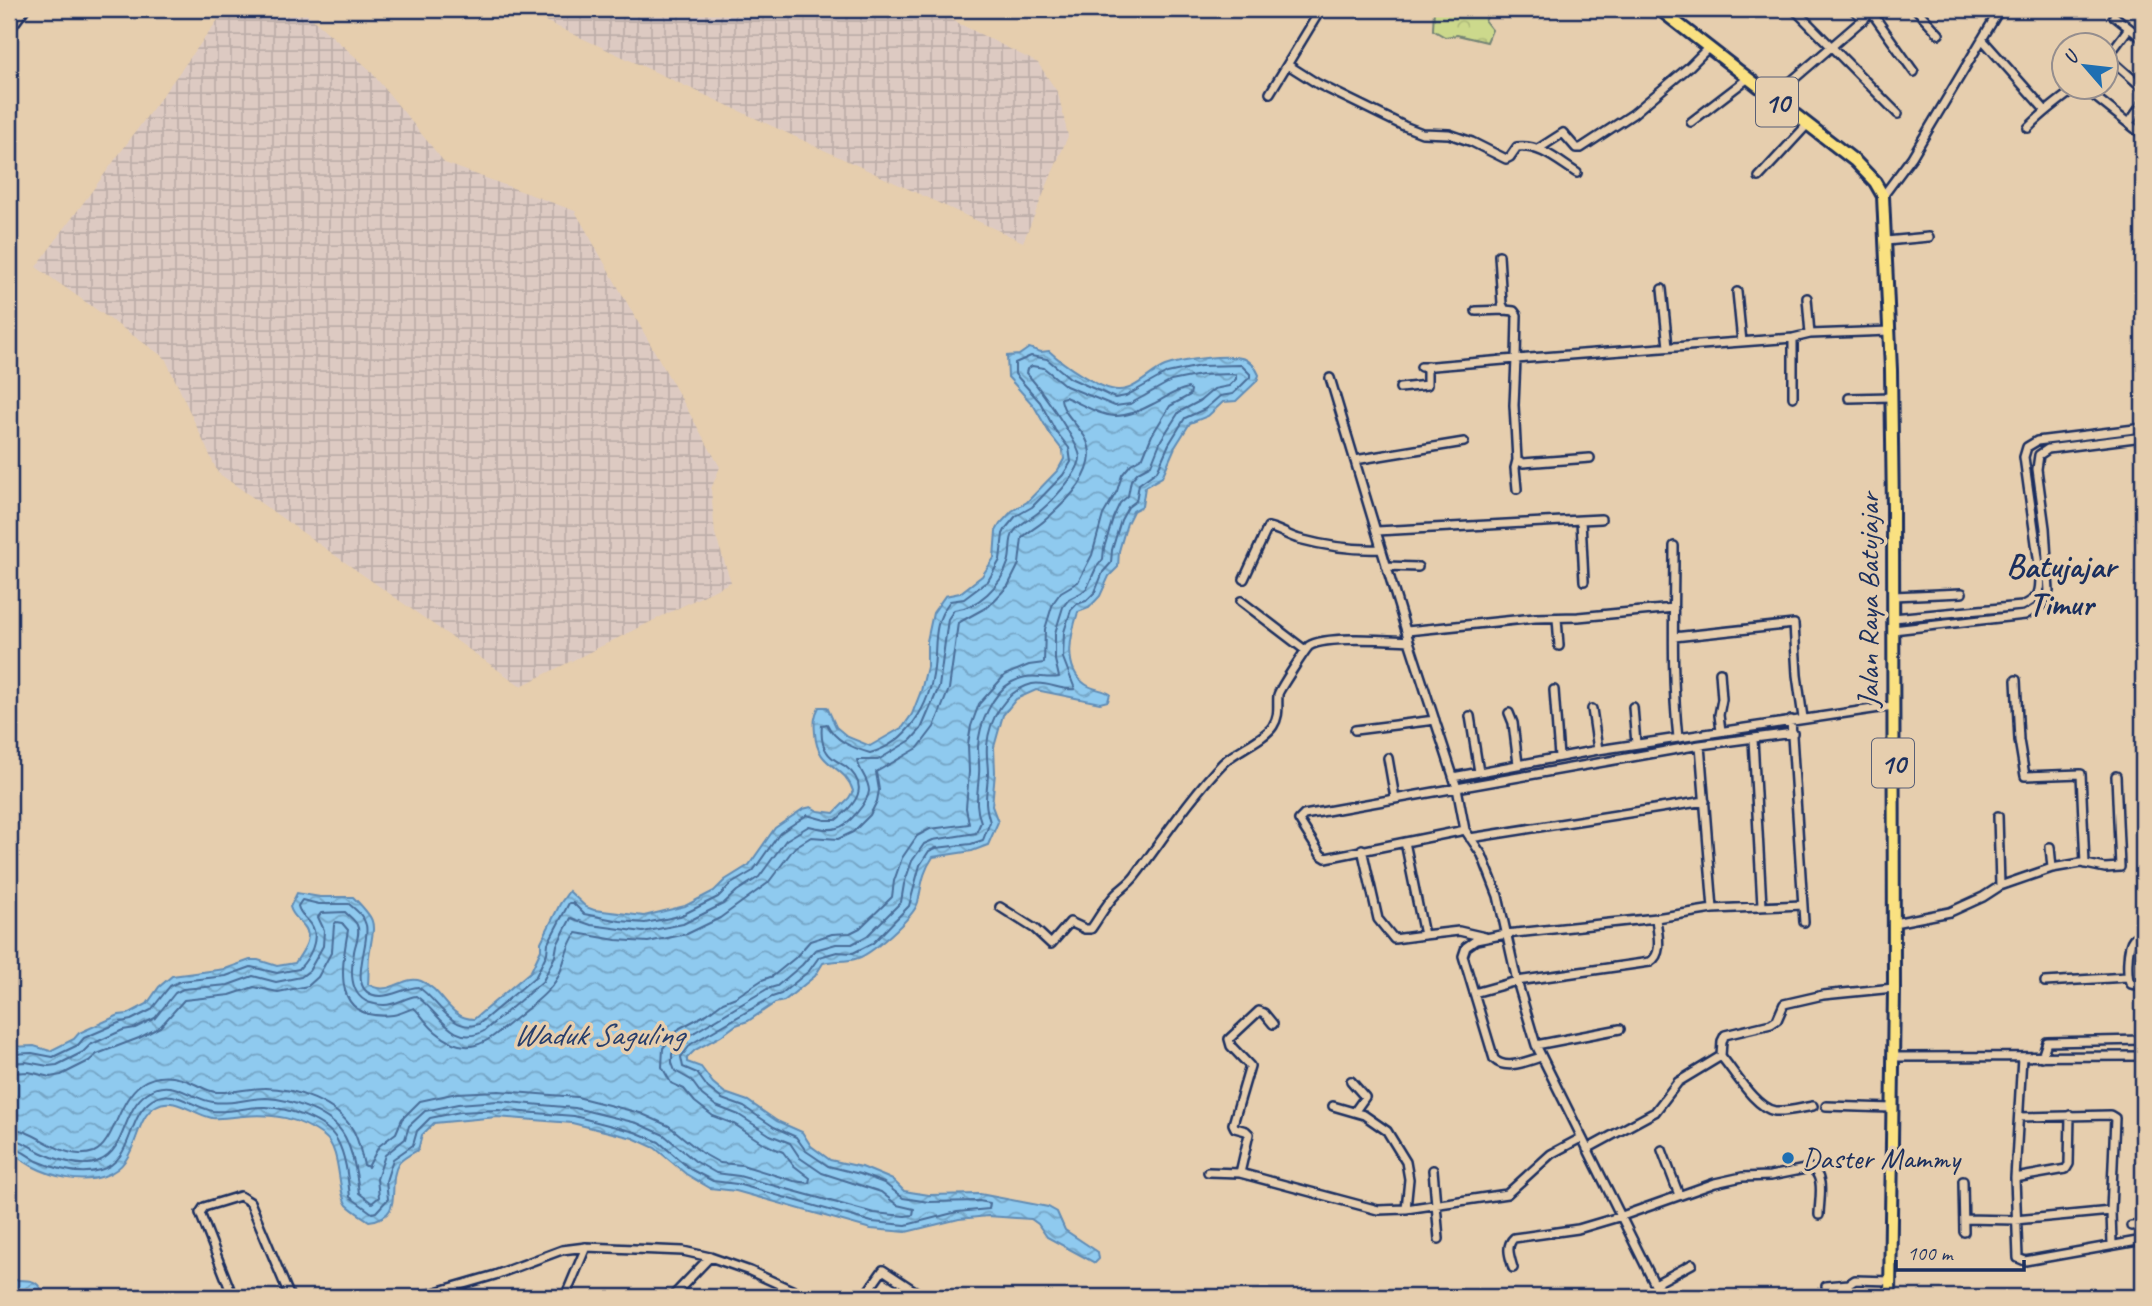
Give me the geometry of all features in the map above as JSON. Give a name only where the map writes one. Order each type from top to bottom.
[{"type":"highway","name":"10","points":[[1659,9],[1855,161],[1875,182],[1884,199]]},
{"type":"highway","name":"Jalan Raya Batujajar","points":[[1884,199],[1892,397],[1894,988],[1890,1297]]},
{"type":"street","points":[[9,31],[24,9]]},
{"type":"street","points":[[1270,93],[1321,9]]},
{"type":"street","points":[[1794,9],[1898,114]]},
{"type":"street","points":[[1853,9],[1864,20]]},
{"type":"street","points":[[1916,9],[1939,34]]},
{"type":"street","points":[[1884,199],[2000,9]]},
{"type":"street","points":[[1772,98],[1874,11],[1914,72]]},
{"type":"street","points":[[2114,16],[2143,38]]},
{"type":"street","points":[[2120,40],[2129,28]]},
{"type":"street","points":[[1982,39],[2045,110]]},
{"type":"street","points":[[1538,149],[1563,133],[1576,148],[1581,148],[1633,114],[1708,48]]},
{"type":"street","points":[[1288,65],[1318,84],[1422,133],[1449,134],[1506,159],[1517,147],[1530,146],[1577,173]]},
{"type":"street","points":[[2120,69],[2143,88]]},
{"type":"street","points":[[1691,122],[1747,79]]},
{"type":"street","points":[[2028,128],[2045,110],[2060,102]]},
{"type":"street","points":[[2102,102],[2143,135]]},
{"type":"street","points":[[2129,123],[2143,103]]},
{"type":"street","points":[[1759,177],[1807,125]]},
{"type":"street","points":[[1886,235],[1929,237]]},
{"type":"street","points":[[1499,256],[1502,304],[1505,310]]},
{"type":"street","points":[[1662,289],[1668,346]]},
{"type":"street","points":[[1737,292],[1742,342]]},
{"type":"street","points":[[1807,298],[1810,334]]},
{"type":"street","points":[[1476,311],[1505,310],[1514,311],[1517,315],[1514,405],[1517,489]]},
{"type":"street","points":[[1400,388],[1427,385],[1424,367],[1793,338],[1810,334],[1890,331]]},
{"type":"street","points":[[1793,338],[1793,397]]},
{"type":"street","points":[[1329,378],[1457,788],[1465,830],[1491,874],[1536,1045],[1661,1297]]},
{"type":"street","points":[[1849,398],[1892,397]]},
{"type":"street","points":[[1893,618],[2022,606],[2034,601],[2040,589],[2040,572],[2024,457],[2027,447],[2037,440],[2143,428]]},
{"type":"street","points":[[1893,630],[2025,615],[2035,611],[2043,604],[2049,590],[2045,528],[2037,469],[2039,455],[2048,449],[2143,438]]},
{"type":"street","points":[[1355,460],[1464,442]]},
{"type":"street","points":[[1517,460],[1522,463],[1591,458]]},
{"type":"street","points":[[1377,531],[1601,519]]},
{"type":"street","points":[[1581,520],[1584,581]]},
{"type":"street","points":[[1244,579],[1268,527],[1296,539],[1363,550],[1381,550]]},
{"type":"street","points":[[1674,546],[1672,690],[1678,738]]},
{"type":"street","points":[[1387,566],[1418,567]]},
{"type":"street","points":[[1892,596],[1962,593]]},
{"type":"street","points":[[1241,601],[1305,650]]},
{"type":"street","points":[[1407,631],[1674,608]]},
{"type":"street","points":[[1557,618],[1559,646]]},
{"type":"street","points":[[1674,638],[1778,624],[1795,625],[1796,663],[1803,718]]},
{"type":"street","points":[[1000,907],[1053,944],[1070,922],[1091,929],[1116,893],[1129,884],[1225,761],[1267,733],[1273,726],[1279,713],[1279,690],[1305,650],[1321,642],[1365,639],[1409,641]]},
{"type":"street","points":[[1720,672],[1722,699],[1718,715],[1721,731]]},
{"type":"street","points":[[2016,680],[2019,740],[2025,776],[2081,774],[2085,864]]},
{"type":"street","points":[[1554,690],[1559,757]]},
{"type":"street","points":[[1453,777],[1598,750],[1893,706]]},
{"type":"street","points":[[1633,707],[1636,744]]},
{"type":"street","points":[[1592,709],[1598,750]]},
{"type":"street","points":[[1509,713],[1513,723],[1518,764]]},
{"type":"street","points":[[1470,716],[1479,772]]},
{"type":"street","points":[[1355,730],[1434,720]]},
{"type":"street","points":[[1791,720],[1804,922]]},
{"type":"street","points":[[1465,830],[1323,857],[1299,823],[1304,815],[1395,798],[1700,745],[1793,733]]},
{"type":"street","points":[[1753,739],[1762,906]]},
{"type":"street","points":[[1700,745],[1713,909]]},
{"type":"street","points":[[1388,758],[1395,798]]},
{"type":"street","points":[[1894,923],[1950,912],[2000,886],[2052,868],[2085,864],[2105,868],[2121,866],[2116,776]]},
{"type":"street","points":[[1470,838],[1705,801]]},
{"type":"street","points":[[1998,816],[2000,886]]},
{"type":"street","points":[[1405,842],[1424,934]]},
{"type":"street","points":[[2050,847],[2052,868]]},
{"type":"street","points":[[1362,849],[1380,924],[1394,939],[1459,931],[1488,938]]},
{"type":"street","points":[[1542,1057],[1507,1065],[1497,1061],[1463,951],[1476,940],[1713,909],[1802,905]]},
{"type":"street","points":[[1474,993],[1517,981],[1650,962],[1656,959],[1658,953],[1656,918]]},
{"type":"street","points":[[2143,934],[2135,937],[2131,943],[2127,977],[2131,984],[2143,986]]},
{"type":"street","points":[[2046,982],[2127,977]]},
{"type":"street","points":[[1813,1106],[1783,1111],[1764,1107],[1721,1056],[1725,1035],[1771,1024],[1777,1020],[1784,1004],[1824,995],[1894,988]]},
{"type":"street","points":[[1240,1173],[1249,1134],[1235,1128],[1233,1124],[1250,1066],[1231,1046],[1229,1039],[1259,1011],[1273,1024]]},
{"type":"street","points":[[1536,1045],[1620,1029]]},
{"type":"street","points":[[2042,1057],[2048,1042],[2143,1040]]},
{"type":"street","points":[[1587,1149],[1655,1112],[1678,1082],[1721,1056]]},
{"type":"street","points":[[1892,1058],[2143,1056]]},
{"type":"street","points":[[2022,1057],[2015,1178],[2017,1255],[2022,1261],[2143,1240]]},
{"type":"street","points":[[1351,1081],[1365,1097],[1355,1111]]},
{"type":"street","points":[[1333,1106],[1364,1115],[1387,1131],[1406,1162],[1409,1179],[1406,1209]]},
{"type":"street","points":[[1826,1107],[1892,1108]]},
{"type":"street","points":[[2015,1178],[2066,1169],[2069,1164],[2070,1115]]},
{"type":"street","points":[[2019,1116],[2110,1115],[2115,1118],[2112,1244]]},
{"type":"street","points":[[1208,1172],[1240,1173],[1378,1210],[1406,1209],[1507,1194],[1551,1154],[1581,1138]]},
{"type":"street","points":[[1662,1150],[1679,1195]]},
{"type":"street","points":[[1513,1268],[1509,1249],[1514,1238],[1578,1229],[1742,1177],[1770,1176],[1810,1168],[1818,1172],[1820,1177],[1819,1215]]},
{"type":"street","points":[[1433,1170],[1439,1239]]},
{"type":"street","points":[[1963,1181],[1964,1232]]},
{"type":"street","points":[[233,1297],[200,1213],[204,1207],[240,1196],[250,1202],[290,1297]]},
{"type":"street","points":[[1964,1219],[2015,1220],[2111,1211]]},
{"type":"street","points":[[2131,1226],[2143,1225]]},
{"type":"street","points":[[565,1297],[586,1247]]},
{"type":"street","points":[[419,1297],[495,1275],[562,1250],[586,1247],[683,1251],[710,1257],[750,1271],[807,1297]]},
{"type":"street","points":[[673,1297],[710,1257]]},
{"type":"street","points":[[1655,1284],[1692,1264]]},
{"type":"street","points":[[864,1297],[883,1270],[924,1297]]},
{"type":"street","points":[[1826,1286],[1849,1284],[1855,1280],[1891,1281]]},
{"type":"shaded area","points":[[226,9],[301,9],[368,68],[445,163],[575,211],[720,467],[711,489],[715,534],[731,582],[521,686],[218,473],[165,358],[36,267]]},
{"type":"shaded area","points":[[519,9],[930,9],[1038,63],[1058,93],[1068,136],[1023,242]]},
{"type":"green space","points":[[1434,9],[1488,9],[1489,14],[1485,21],[1492,30],[1487,42],[1457,35],[1445,37],[1433,30]]},
{"type":"water","name":"Waduk Saguling","points":[[1029,348],[1041,352],[1049,351],[1092,381],[1118,390],[1130,388],[1165,366],[1205,358],[1245,359],[1254,365],[1259,375],[1257,381],[1236,401],[1223,402],[1208,416],[1190,423],[1175,447],[1162,477],[1145,487],[1142,506],[1133,511],[1127,523],[1119,551],[1118,567],[1109,576],[1100,596],[1089,608],[1078,612],[1070,650],[1073,669],[1085,684],[1110,694],[1108,701],[1100,703],[1036,690],[1016,699],[1003,715],[994,747],[992,806],[998,822],[988,845],[972,851],[933,857],[924,874],[915,909],[880,944],[855,959],[823,963],[815,976],[784,1001],[775,1003],[695,1050],[687,1058],[687,1062],[701,1067],[725,1093],[748,1101],[777,1121],[802,1132],[811,1146],[830,1160],[862,1167],[886,1177],[904,1191],[929,1195],[980,1194],[1048,1207],[1057,1212],[1065,1230],[1098,1252],[1099,1259],[1095,1263],[1047,1237],[1031,1219],[988,1216],[959,1219],[906,1232],[871,1229],[736,1191],[710,1188],[686,1174],[655,1148],[633,1138],[572,1123],[497,1117],[434,1123],[422,1135],[418,1150],[399,1163],[395,1171],[392,1206],[388,1213],[369,1221],[349,1207],[344,1199],[337,1160],[330,1142],[305,1125],[276,1116],[212,1118],[177,1104],[163,1103],[148,1113],[124,1162],[116,1170],[95,1178],[58,1176],[9,1154],[9,1047],[34,1046],[50,1051],[74,1039],[79,1033],[147,1004],[159,987],[172,976],[225,969],[250,960],[277,966],[295,963],[306,945],[308,935],[290,907],[297,893],[320,897],[353,897],[367,912],[373,924],[368,984],[383,988],[408,980],[421,981],[429,985],[458,1014],[474,1019],[531,971],[541,950],[541,942],[569,891],[586,907],[594,910],[644,916],[685,906],[714,891],[725,880],[749,865],[775,828],[803,809],[811,807],[818,811],[834,813],[853,791],[844,775],[826,760],[817,745],[815,723],[819,707],[827,707],[836,727],[848,737],[870,746],[903,727],[912,714],[921,691],[927,667],[927,641],[933,613],[945,596],[960,593],[982,576],[994,558],[996,531],[1000,524],[1012,511],[1027,502],[1058,470],[1064,459],[1063,451],[1034,406],[1008,377],[1007,356],[1019,355]]},
{"type":"water","points":[[9,1279],[35,1282],[46,1297],[9,1297]]},
{"type":"place","name":"Daster Mammy","points":[[1788,1158]]},
{"type":"district","name":"Batujajar Timur","points":[[2061,585]]}]
